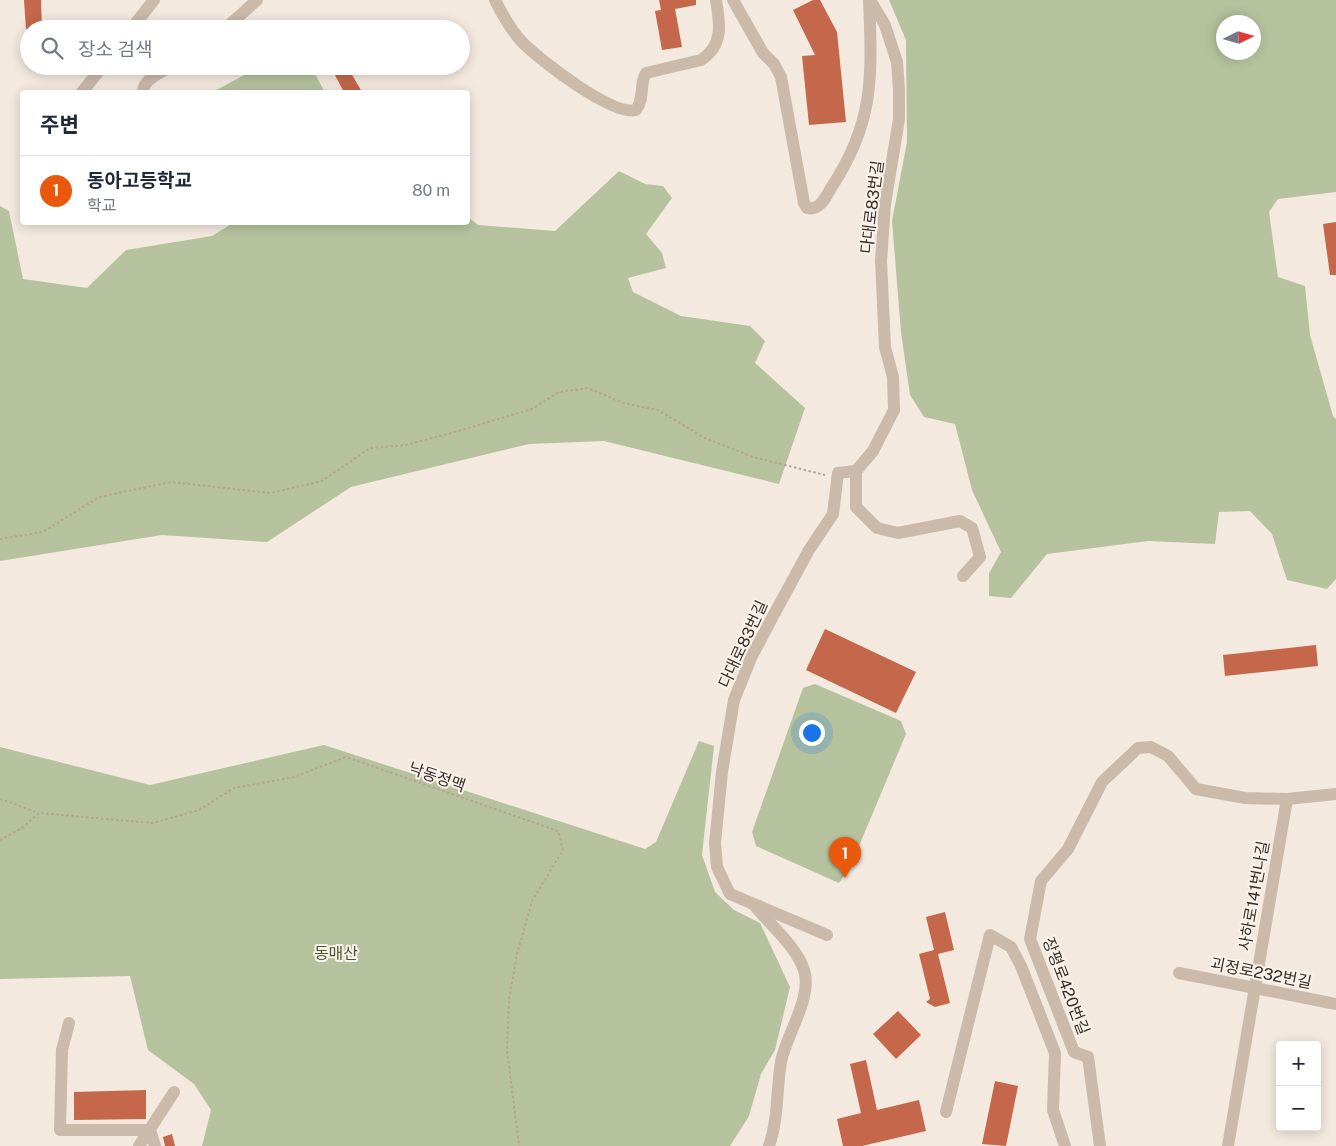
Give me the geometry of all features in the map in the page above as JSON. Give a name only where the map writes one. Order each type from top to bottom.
[{"type":"street","points":[[139,20],[154,0]]},
{"type":"street","points":[[235,20],[257,0]]},
{"type":"street","points":[[495,0],[521,41],[548,66],[613,106],[627,112],[636,110],[642,102],[643,78],[646,73],[701,60],[709,55],[720,35],[716,0]]},
{"type":"street","points":[[733,0],[763,53],[774,64],[781,77],[804,203],[807,208],[814,210],[819,206],[838,178],[856,142],[867,108],[872,72],[870,0]]},
{"type":"street","name":"다대로83번길","points":[[856,471],[873,451],[894,410],[893,377],[885,347],[881,261],[885,204],[899,118],[899,90],[897,62],[885,25],[870,0]]},
{"type":"street","points":[[84,90],[95,75]]},
{"type":"street","points":[[143,90],[146,82],[157,75]]},
{"type":"street","points":[[838,473],[856,471],[856,507],[878,528],[898,533],[960,521],[972,528],[980,557],[963,576]]},
{"type":"street","name":"다대로83번길","points":[[827,935],[730,894],[717,867],[715,843],[722,772],[734,700],[751,658],[772,618],[809,550],[833,514],[838,473]]},
{"type":"street","name":"장평로420번길","points":[[1100,1146],[1088,1057],[1074,1052],[1030,939],[1041,881],[1068,849],[1102,782],[1138,748],[1151,747],[1168,756],[1196,789],[1245,798],[1287,799],[1336,794]]},
{"type":"street","name":"사하로141번나길","points":[[1228,1146],[1287,799]]},
{"type":"street","points":[[753,903],[791,950],[804,970],[806,991],[781,1062],[779,1103],[769,1146]]},
{"type":"street","points":[[946,1112],[990,935],[1011,947],[1021,966],[1055,1053],[1053,1110],[1066,1146]]},
{"type":"street","name":"괴정로232번길","points":[[1179,973],[1336,1004]]},
{"type":"street","points":[[69,1023],[62,1050],[60,1130],[150,1130]]},
{"type":"street","points":[[139,1146],[174,1092]]},
{"type":"street","points":[[150,1130],[155,1146]]},
{"type":"path","points":[[0,539],[43,532],[99,498],[171,482],[271,493],[322,481],[370,448],[406,445],[458,431],[532,409],[558,392],[588,388],[623,403],[658,410],[705,438],[754,458],[824,475],[838,473]]},
{"type":"path","name":"낙동정맥","points":[[38,813],[153,823],[199,810],[234,788],[294,777],[346,757],[558,831],[563,850],[532,900],[517,954],[508,1000],[507,1050],[519,1146]]},
{"type":"path","points":[[0,799],[38,813],[22,828],[0,840]]},
{"type":"green space","points":[[889,0],[1336,0],[1336,192],[1278,199],[1269,212],[1278,277],[1305,286],[1310,335],[1333,416],[1336,419],[1336,579],[1327,589],[1287,580],[1272,534],[1250,511],[1219,512],[1215,544],[1148,541],[1047,554],[1011,598],[989,596],[989,573],[1001,552],[972,490],[955,424],[924,417],[910,395],[901,332],[892,221],[907,142],[906,40]]},
{"type":"green space","points":[[244,75],[316,75],[323,90],[217,90]]},
{"type":"green space","points":[[619,171],[645,184],[663,186],[672,198],[646,234],[662,253],[666,268],[628,278],[633,292],[681,316],[750,326],[765,341],[755,363],[805,408],[779,484],[604,441],[529,444],[351,487],[267,542],[162,535],[0,561],[0,206],[9,211],[23,279],[87,288],[126,250],[212,236],[230,225],[470,225],[470,219],[478,225],[555,231]]},
{"type":"green space","points":[[815,684],[901,721],[906,734],[851,865],[839,883],[756,846],[752,832],[803,688]]},
{"type":"green space","name":"동매산","points":[[699,741],[714,746],[702,855],[715,892],[734,910],[760,923],[790,987],[775,1050],[761,1074],[749,1116],[730,1146],[202,1146],[211,1110],[194,1084],[148,1050],[130,976],[0,979],[0,747],[150,785],[324,745],[645,849],[656,842]]},
{"type":"building","points":[[24,0],[41,0],[42,20],[25,20]]},
{"type":"building","points":[[659,0],[696,0],[696,5],[675,9],[682,47],[662,50],[655,11],[661,10]]},
{"type":"building","points":[[813,0],[820,0],[837,32],[846,122],[809,125],[802,56],[815,55],[793,10]]},
{"type":"building","points":[[335,75],[352,75],[361,90],[343,90]]},
{"type":"building","points":[[1336,222],[1336,275],[1330,275],[1323,224]]},
{"type":"building","points":[[825,629],[916,672],[896,713],[806,670]]},
{"type":"building","points":[[1316,645],[1318,666],[1225,676],[1223,655]]},
{"type":"building","points":[[945,912],[954,950],[938,954],[950,1003],[935,1007],[926,1002],[930,999],[919,954],[934,950],[926,917]]},
{"type":"building","points":[[898,1011],[921,1035],[896,1059],[873,1034]]},
{"type":"building","points":[[866,1060],[877,1110],[919,1100],[926,1131],[862,1146],[843,1146],[837,1119],[861,1113],[850,1064]]},
{"type":"building","points":[[995,1081],[1018,1086],[1006,1146],[982,1144]]},
{"type":"building","points":[[146,1090],[146,1119],[74,1120],[74,1092]]},
{"type":"building","points":[[172,1134],[175,1146],[165,1146],[163,1137]]},
{"type":"place","name":"동아고등학교","points":[[845,878]]}]
